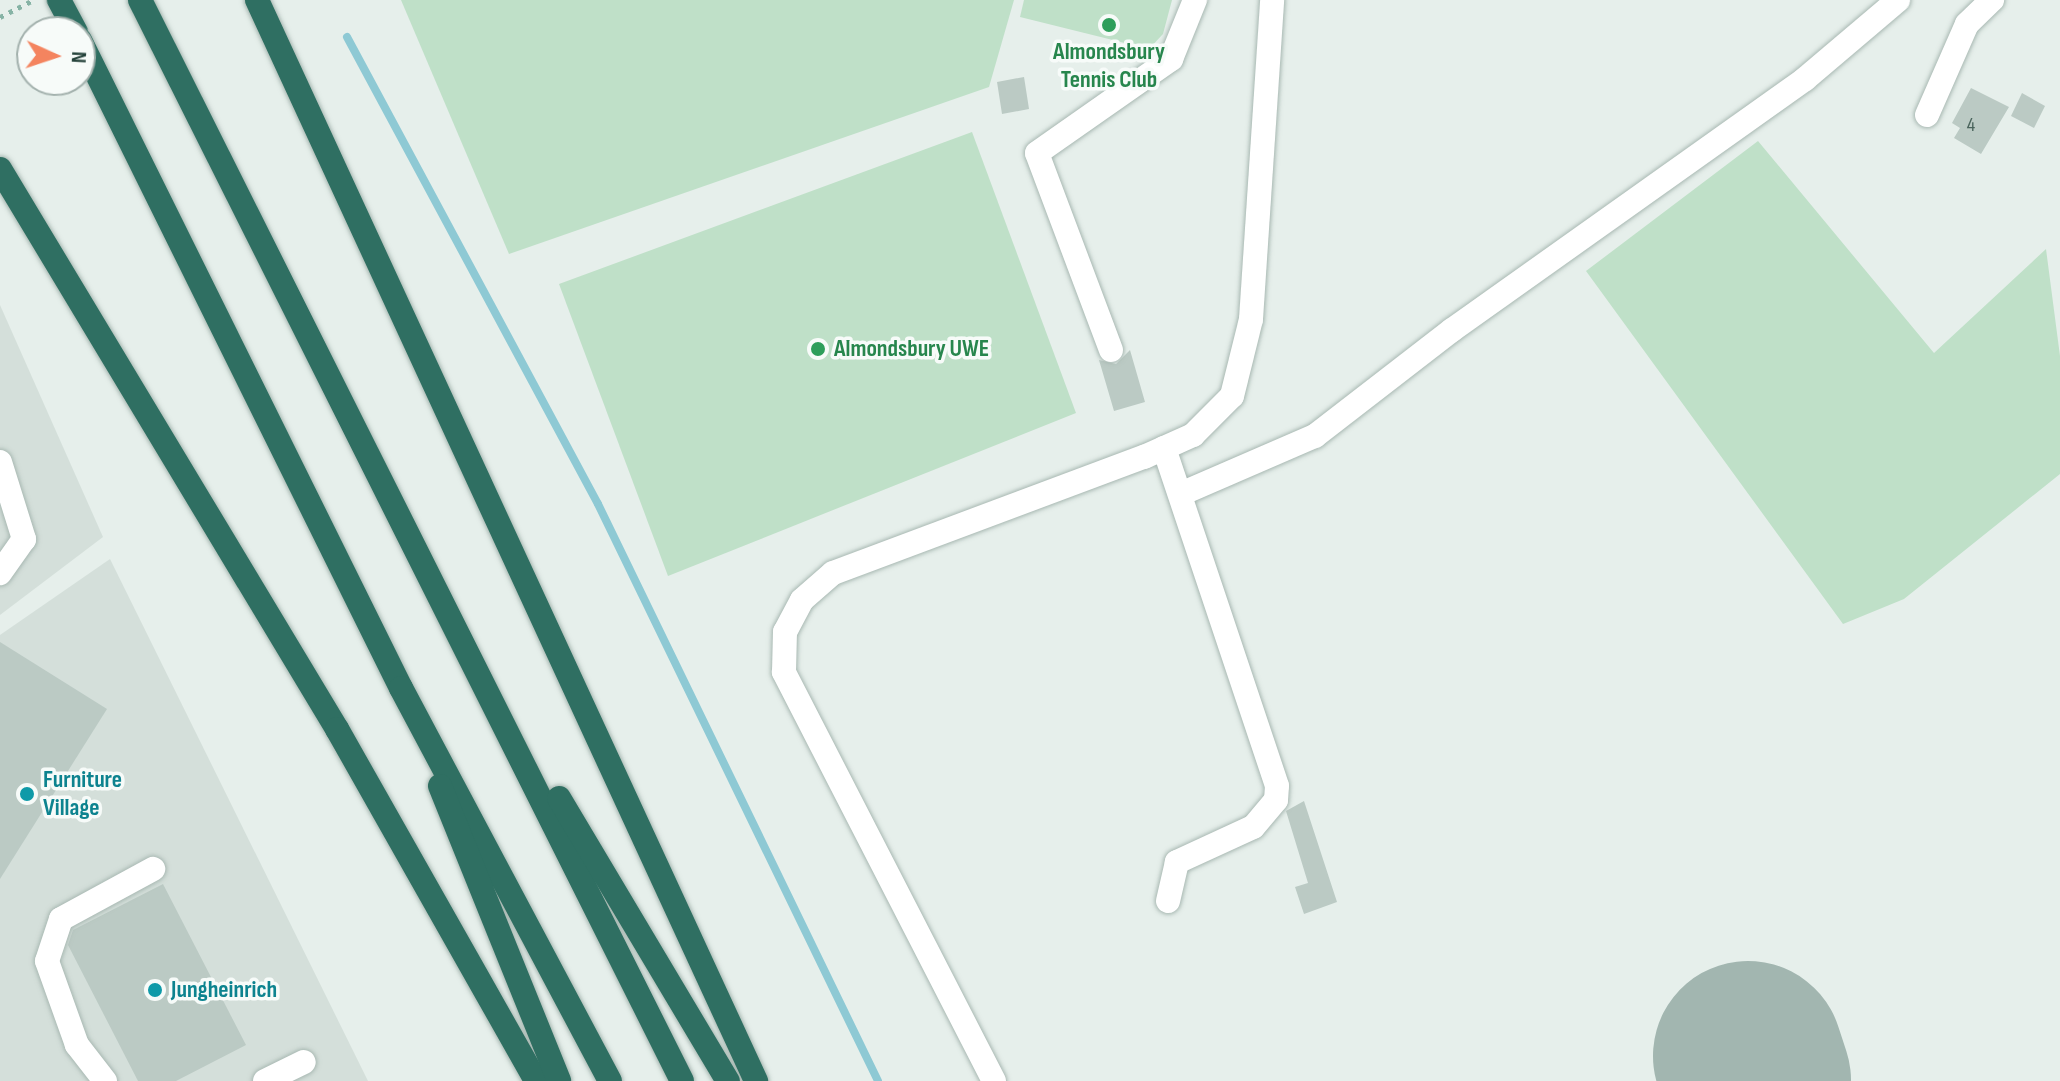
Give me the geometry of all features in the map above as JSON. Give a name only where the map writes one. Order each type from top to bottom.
[{"type":"highway","points":[[257,0],[756,1081]]},
{"type":"highway","points":[[141,1],[470,649],[682,1081]]},
{"type":"highway","points":[[96,72],[401,688],[610,1081]]},
{"type":"highway","points":[[0,169],[337,729],[536,1081]]},
{"type":"highway","points":[[470,649],[728,1081]]},
{"type":"highway","points":[[401,688],[559,1081]]},
{"type":"lane","points":[[1111,350],[1037,153],[1171,59],[1195,0]]},
{"type":"lane","points":[[994,1081],[784,672],[785,632],[802,600],[833,573],[1164,448],[1193,435],[1232,396],[1251,319],[1272,0]]},
{"type":"lane","points":[[1183,493],[1315,436],[1452,330],[1805,79],[1898,0]]},
{"type":"lane","points":[[1927,115],[1967,24],[1992,0]]},
{"type":"lane","points":[[1164,448],[1183,493],[1277,786],[1276,800],[1253,827],[1177,862],[1168,901]]},
{"type":"lane","points":[[0,462],[24,539],[0,573]]},
{"type":"lane","points":[[105,1081],[77,1045],[47,961],[61,919],[153,869]]},
{"type":"lane","points":[[265,1081],[304,1062]]},
{"type":"path","points":[[0,17],[35,0]]},
{"type":"shaded area","points":[[0,305],[103,537],[0,615]]},
{"type":"shaded area","points":[[110,559],[368,1081],[0,1081],[0,635]]},
{"type":"green space","points":[[401,0],[1014,0],[989,87],[509,254]]},
{"type":"green space","name":"Almondsbury Tennis Club","points":[[1024,0],[1172,0],[1163,34],[1149,49],[1020,17]]},
{"type":"green space","name":"Almondsbury UWE","points":[[972,132],[1076,413],[668,576],[559,284]]},
{"type":"green space","points":[[1758,141],[1934,353],[2046,249],[2060,356],[2060,474],[1904,599],[1843,624],[1586,271]]},
{"type":"building","points":[[1024,77],[1029,109],[1002,114],[997,82]]},
{"type":"building","points":[[1971,88],[2009,107],[1981,154],[1954,138],[1960,128],[1952,123]]},
{"type":"building","points":[[2022,93],[2045,106],[2034,128],[2011,116]]},
{"type":"building","points":[[1130,350],[1145,402],[1114,411],[1099,360],[1116,364]]},
{"type":"building","name":"Furniture Village","points":[[0,642],[107,709],[0,879]]},
{"type":"building","points":[[1304,801],[1337,902],[1304,914],[1295,887],[1308,883],[1286,811]]},
{"type":"building","name":"Jungheinrich","points":[[163,884],[246,1045],[176,1081],[138,1081],[68,945],[73,930]]},
{"type":"waterway","points":[[347,37],[598,504],[878,1081]]},
{"type":"runway","points":[[1748,1056],[1756,1081]]},
{"type":"place","name":"Almondsbury Tennis Club","points":[[1109,25]]},
{"type":"place","name":"Almondsbury UWE","points":[[818,349]]},
{"type":"place","name":"Furniture Village","points":[[27,794]]},
{"type":"place","name":"Jungheinrich","points":[[155,990]]}]
